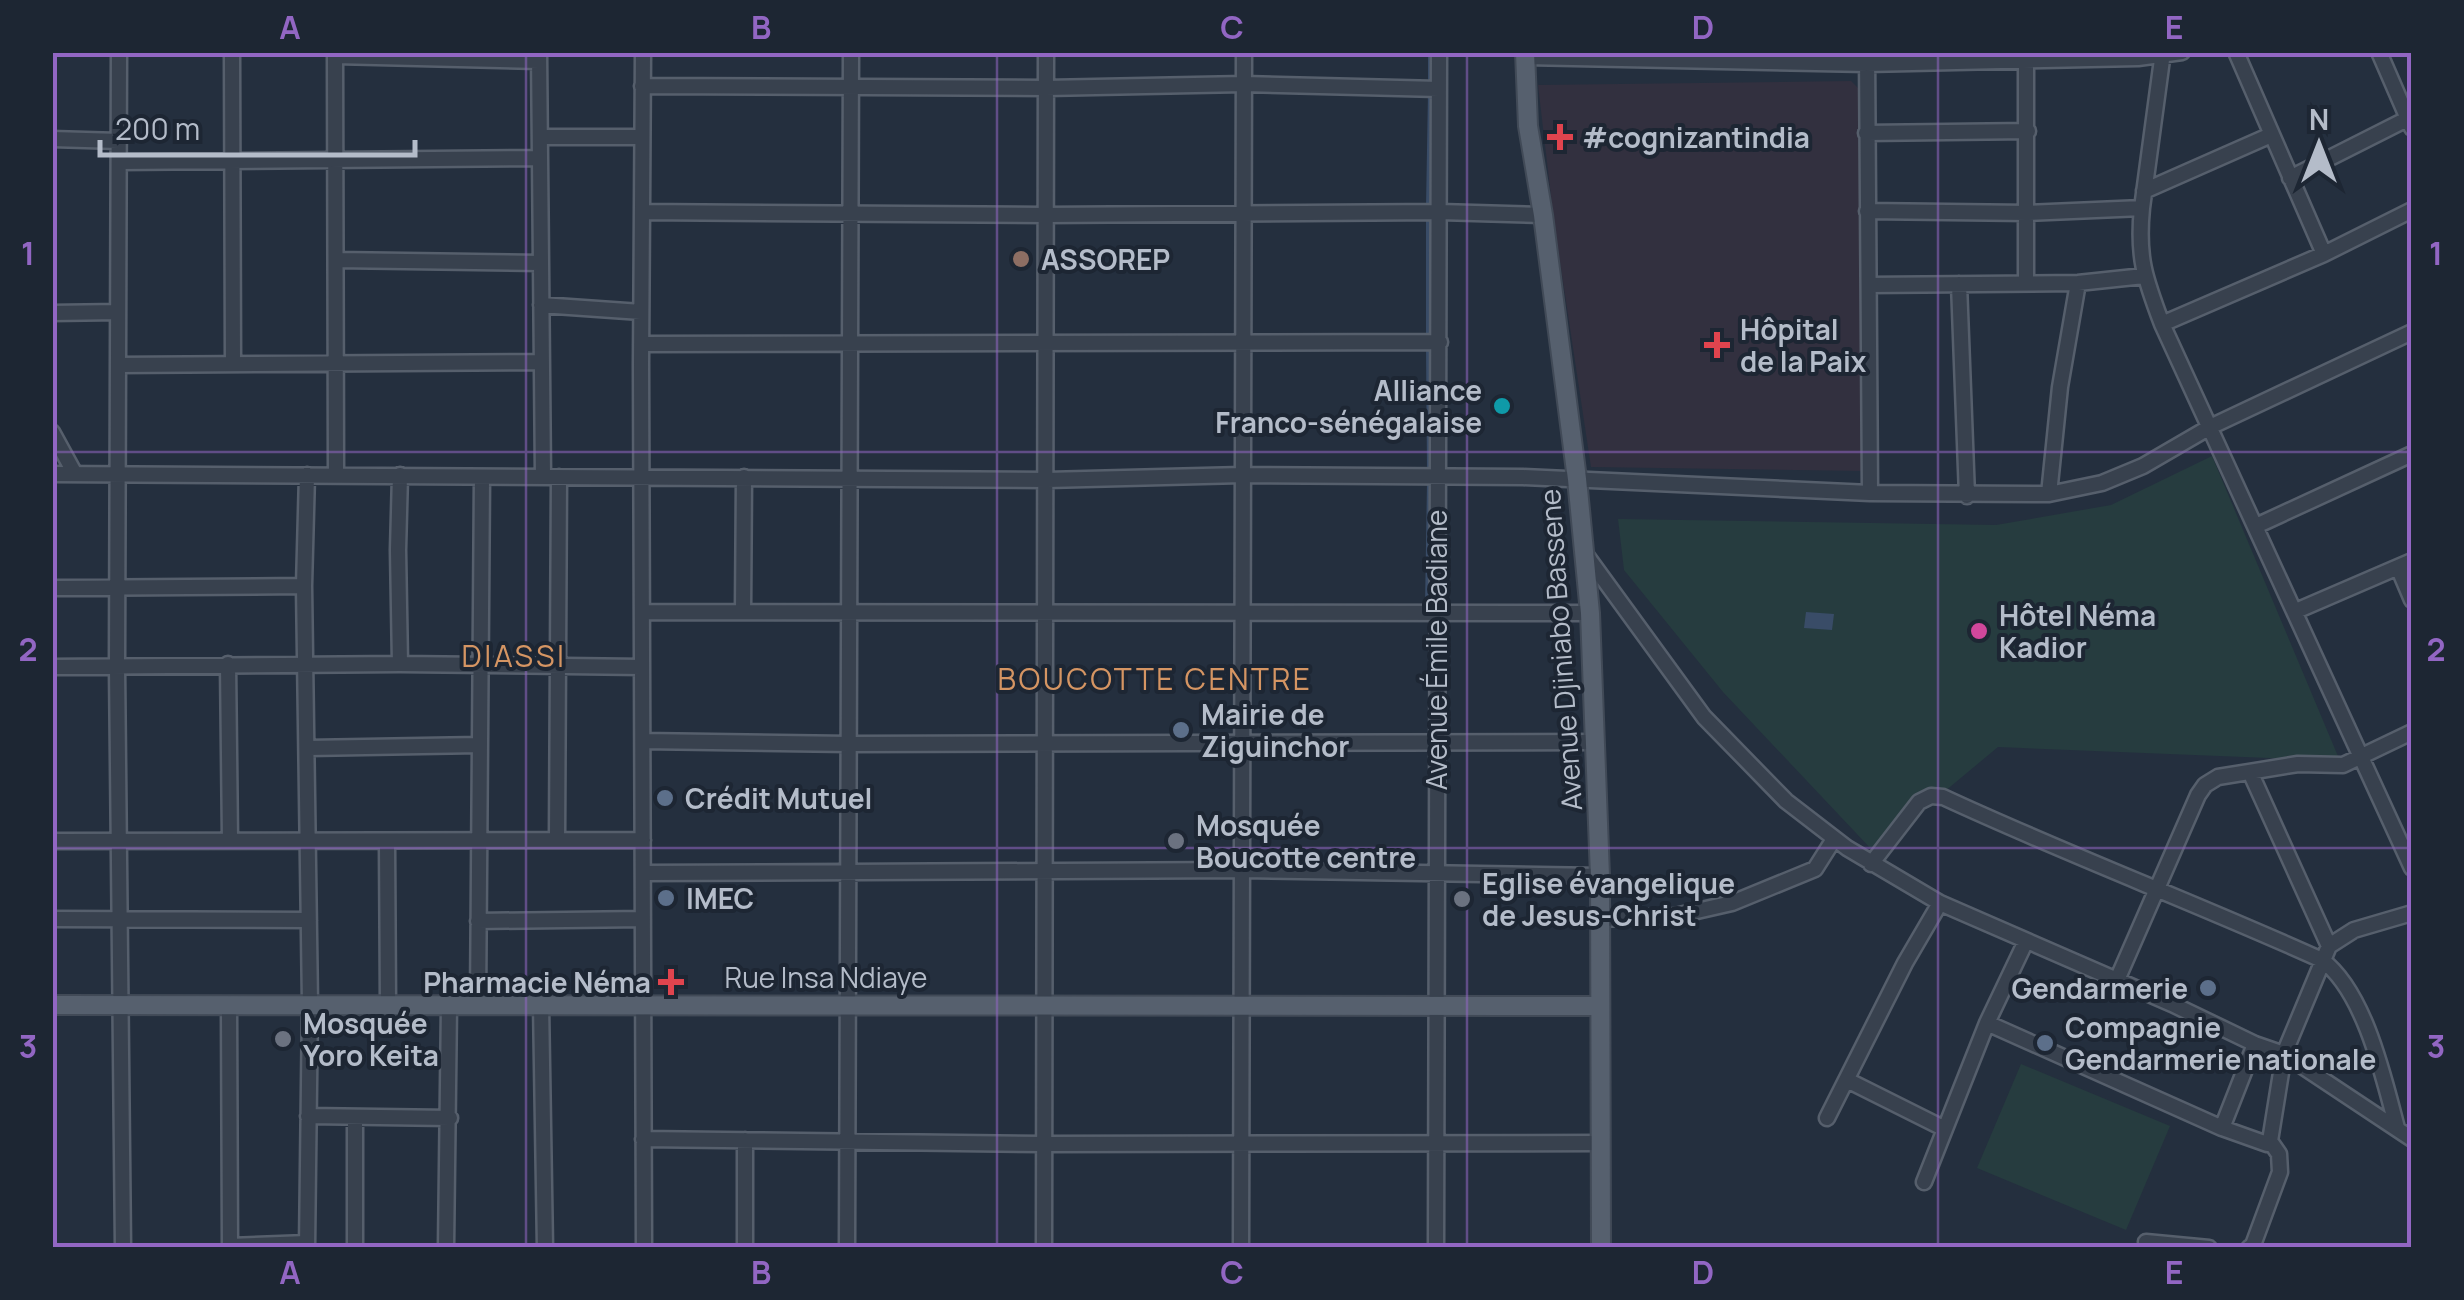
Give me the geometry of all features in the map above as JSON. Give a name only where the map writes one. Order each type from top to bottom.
[{"type":"main road","name":"Avenue Djiniabo Bassene","points":[[1525,55],[1528,126],[1577,478],[1590,613],[1600,876],[1601,1248]]},
{"type":"main road","name":"Rue Insa Ndiaye","points":[[52,1006],[1599,1006]]},
{"type":"street","points":[[119,52],[117,668],[123,1248]]},
{"type":"street","points":[[232,52],[233,364]]},
{"type":"street","points":[[643,52],[644,1248]]},
{"type":"street","points":[[847,1248],[851,52]]},
{"type":"street","points":[[1044,1248],[1046,52]]},
{"type":"street","points":[[1242,1248],[1244,52]]},
{"type":"street","name":"Avenue Émile Badiane","points":[[1436,1248],[1439,52]]},
{"type":"street","points":[[1525,55],[1866,58],[2182,52]]},
{"type":"street","points":[[2236,52],[2324,254]]},
{"type":"street","points":[[2290,178],[2409,124],[2379,52]]},
{"type":"street","points":[[336,474],[335,54],[539,57],[542,477]]},
{"type":"street","points":[[2162,54],[2140,232],[2144,276],[2162,324],[2361,755],[2405,837],[2412,868]]},
{"type":"street","points":[[2026,55],[2026,283]]},
{"type":"street","points":[[1866,58],[1870,493]]},
{"type":"street","points":[[642,86],[1046,88],[1244,84],[1439,89]]},
{"type":"street","points":[[1866,133],[2028,131]]},
{"type":"street","points":[[2144,192],[2271,135]]},
{"type":"street","points":[[540,136],[642,137]]},
{"type":"street","points":[[52,139],[119,141]]},
{"type":"street","points":[[119,162],[540,158]]},
{"type":"street","points":[[1867,210],[2028,213],[2142,208]]},
{"type":"street","points":[[2162,324],[2324,254],[2412,210]]},
{"type":"street","points":[[642,212],[1543,214]]},
{"type":"street","points":[[336,260],[540,262]]},
{"type":"street","points":[[1869,284],[2078,283],[2144,276]]},
{"type":"street","points":[[2050,494],[2060,386],[2078,283]]},
{"type":"street","points":[[1959,284],[1967,496]]},
{"type":"street","points":[[540,306],[641,312]]},
{"type":"street","points":[[52,313],[118,312]]},
{"type":"street","points":[[52,474],[1047,480],[1242,475],[1577,478],[1870,493],[2050,494],[2102,482],[2144,466],[2210,426],[2412,332]]},
{"type":"street","points":[[641,344],[1440,342]]},
{"type":"street","points":[[118,365],[541,362]]},
{"type":"street","points":[[52,432],[75,474]]},
{"type":"street","points":[[2256,526],[2412,454]]},
{"type":"street","points":[[230,1006],[230,1247],[307,1245],[307,475]]},
{"type":"street","points":[[400,475],[400,664]]},
{"type":"street","points":[[478,1005],[482,477]]},
{"type":"street","points":[[558,840],[559,477]]},
{"type":"street","points":[[744,477],[744,612]]},
{"type":"street","points":[[1586,555],[1704,717],[1766,783],[1834,839],[1940,903],[2284,1054],[2412,1139]]},
{"type":"street","points":[[2296,611],[2405,564],[2412,600]]},
{"type":"street","points":[[52,588],[304,586]]},
{"type":"street","points":[[642,612],[1590,613]]},
{"type":"street","points":[[228,664],[230,840]]},
{"type":"street","points":[[52,667],[642,667]]},
{"type":"street","points":[[2117,980],[2204,785],[2218,776],[2298,764],[2334,766],[2412,732]]},
{"type":"street","points":[[643,741],[1596,742]]},
{"type":"street","points":[[308,748],[479,745]]},
{"type":"street","points":[[2251,774],[2325,953],[2370,1034],[2397,1128]]},
{"type":"street","points":[[1871,864],[1920,802],[1930,796],[1942,797],[2154,890],[2325,953]]},
{"type":"street","points":[[1600,919],[1675,916],[1732,903],[1815,869],[1834,839]]},
{"type":"street","points":[[52,841],[643,840]]},
{"type":"street","points":[[388,842],[388,1005]]},
{"type":"street","points":[[643,874],[1243,870],[1600,876]]},
{"type":"street","points":[[1827,1118],[1905,963],[1940,903]]},
{"type":"street","points":[[2249,1248],[2280,1172],[2278,1154],[2270,1141],[2284,1054],[2325,953],[2354,930],[2412,912]]},
{"type":"street","points":[[52,919],[309,920]]},
{"type":"street","points":[[478,921],[643,919]]},
{"type":"street","points":[[1924,1182],[1987,1023],[2026,942]]},
{"type":"street","points":[[541,1004],[545,1248]]},
{"type":"street","points":[[446,1248],[449,1005]]},
{"type":"street","points":[[1987,1023],[2222,1128],[2262,1144],[2270,1141]]},
{"type":"street","points":[[2222,1128],[2255,1044]]},
{"type":"street","points":[[1848,1080],[1945,1129]]},
{"type":"street","points":[[308,1116],[450,1118]]},
{"type":"street","points":[[355,1117],[355,1248]]},
{"type":"street","points":[[643,1139],[1044,1144],[1600,1142]]},
{"type":"street","points":[[744,1140],[745,1248]]},
{"type":"street","points":[[2146,1242],[2209,1248]]},
{"type":"shaded area","name":"Hôpital de la Paix","points":[[1851,81],[1858,88],[1863,471],[1591,467],[1538,85]]},
{"type":"green space","name":"Hôtel Néma Kadior","points":[[2212,456],[2340,761],[1998,747],[1873,851],[1723,692],[1624,570],[1618,519],[1996,525],[2111,505]]},
{"type":"green space","points":[[2021,1064],[2170,1126],[2126,1230],[1977,1168]]},
{"type":"water","points":[[1806,612],[1834,614],[1832,630],[1804,628]]},
{"type":"waterway","points":[[1430,52],[1430,82]]},
{"type":"waterway","points":[[1428,207],[1430,92]]},
{"type":"waterway","points":[[1428,217],[1428,337]]},
{"type":"waterway","points":[[1428,347],[1429,472]]},
{"type":"waterway","points":[[1427,607],[1429,482]]},
{"type":"place","name":"#cognizantindia","points":[[1560,137]]},
{"type":"place","name":"ASSOREP","points":[[1021,259]]},
{"type":"place","name":"Hôpital de la Paix","points":[[1717,345]]},
{"type":"place","name":"Alliance Franco-sénégalaise","points":[[1502,406]]},
{"type":"place","name":"Hôtel Néma Kadior","points":[[1979,631]]},
{"type":"place","name":"Mairie de Ziguinchor","points":[[1181,730]]},
{"type":"place","name":"Crédit Mutuel","points":[[665,798]]},
{"type":"place","name":"Mosquée Boucotte centre","points":[[1176,841]]},
{"type":"place","name":"IMEC","points":[[666,898]]},
{"type":"place","name":"Eglise évangelique de Jesus-Christ","points":[[1462,899]]},
{"type":"place","name":"Pharmacie Néma","points":[[671,982]]},
{"type":"place","name":"Gendarmerie","points":[[2208,988]]},
{"type":"place","name":"Mosquée Yoro Keita","points":[[283,1039]]},
{"type":"place","name":"Compagnie Gendarmerie nationale","points":[[2045,1043]]},
{"type":"district","name":"DIASSI","points":[[514,655]]},
{"type":"district","name":"BOUCOTTE CENTRE","points":[[1155,678]]}]
